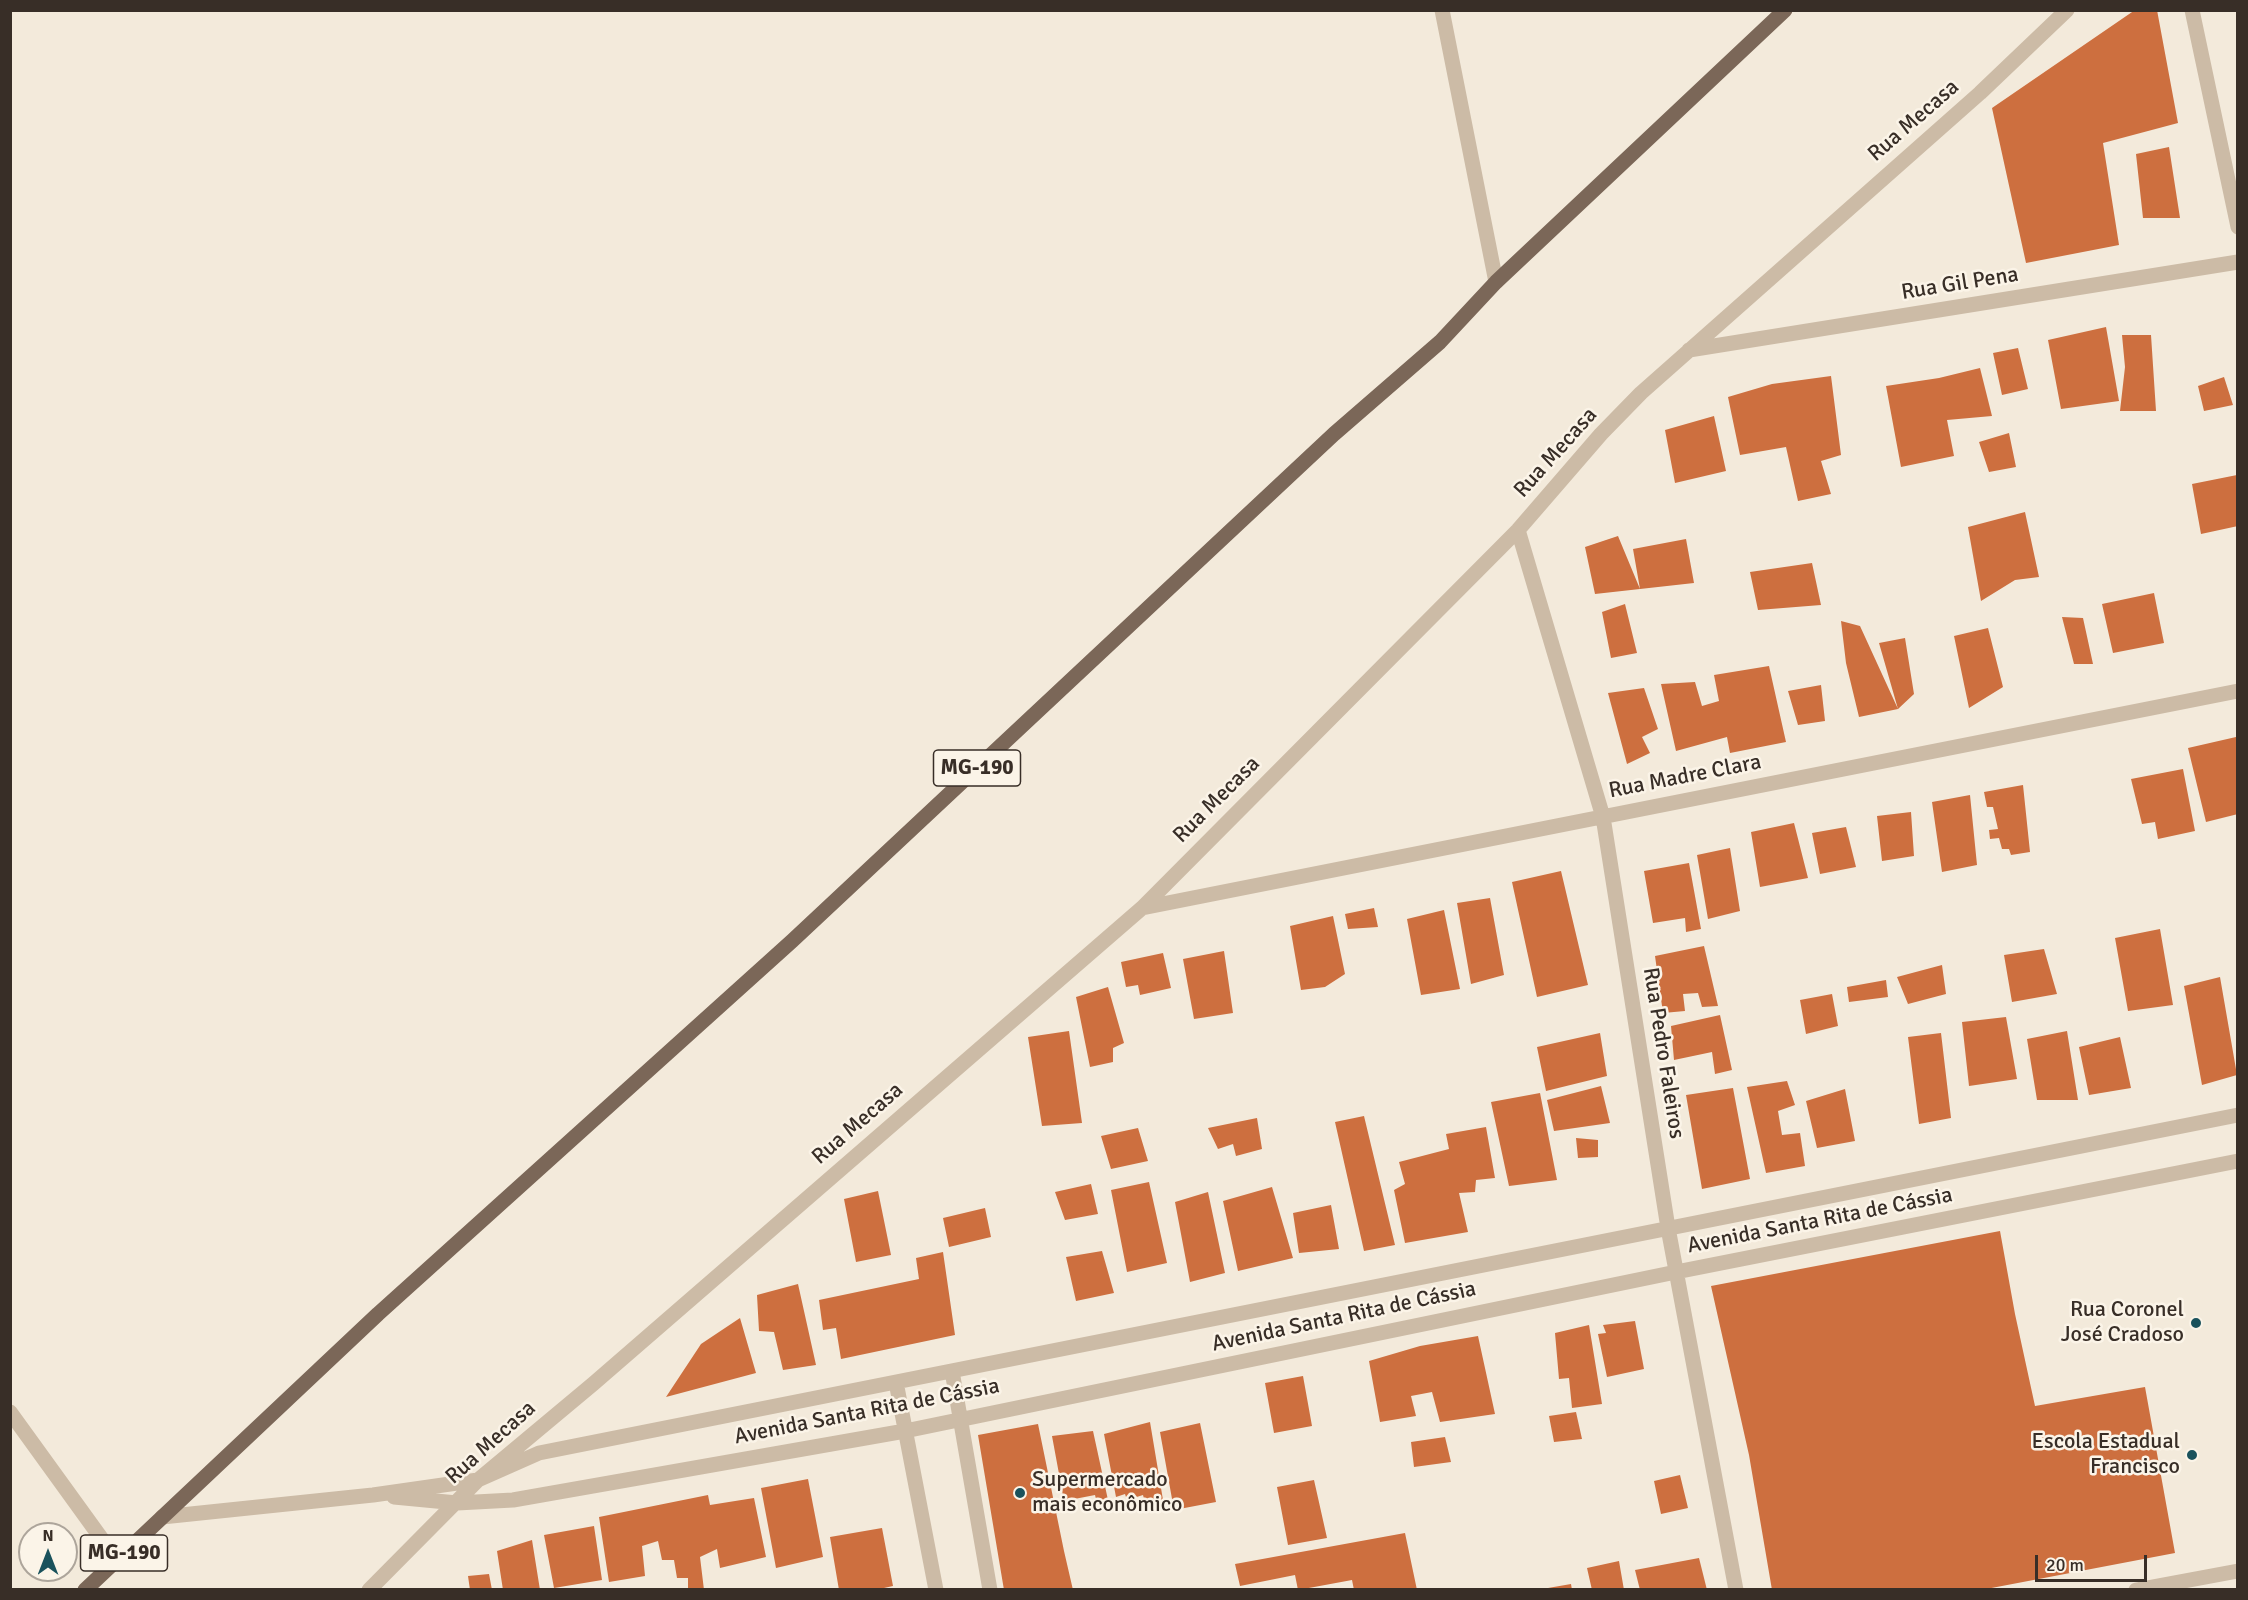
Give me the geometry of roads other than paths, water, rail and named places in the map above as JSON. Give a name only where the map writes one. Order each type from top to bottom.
[{"type":"main road","name":"MG-190","points":[[85,1590],[378,1314],[792,941],[1334,434],[1440,342],[1496,282],[1785,10]]},
{"type":"street","points":[[1442,10],[1496,282]]},
{"type":"street","name":"Rua Mecasa","points":[[369,1590],[478,1480],[593,1384],[1142,908],[1518,530],[1601,434],[1641,393],[1980,93],[2067,10]]},
{"type":"street","points":[[2192,10],[2238,227]]},
{"type":"street","name":"Rua Gil Pena","points":[[1689,350],[2238,262]]},
{"type":"street","name":"Rua Pedro Faleiros","points":[[1518,530],[1603,817],[1668,1228],[1737,1590]]},
{"type":"street","name":"Rua Madre Clara","points":[[1142,908],[2238,691]]},
{"type":"street","name":"Avenida Santa Rita de Cássia","points":[[478,1480],[539,1453],[2238,1114]]},
{"type":"street","name":"Avenida Santa Rita de Cássia","points":[[373,1495],[457,1503],[513,1500],[905,1431],[1676,1272],[2238,1161]]},
{"type":"street","points":[[952,1371],[990,1590]]},
{"type":"street","points":[[896,1382],[936,1590]]},
{"type":"street","points":[[10,1412],[117,1560]]},
{"type":"street","points":[[162,1517],[373,1495],[478,1480]]},
{"type":"street","points":[[2136,1590],[2238,1571]]},
{"type":"place","name":"Rua Coronel José Cradoso","points":[[2196,1323]]},
{"type":"place","name":"Escola Estadual Francisco","points":[[2192,1455]]},
{"type":"place","name":"Supermercado mais econômico","points":[[1020,1493]]}]
